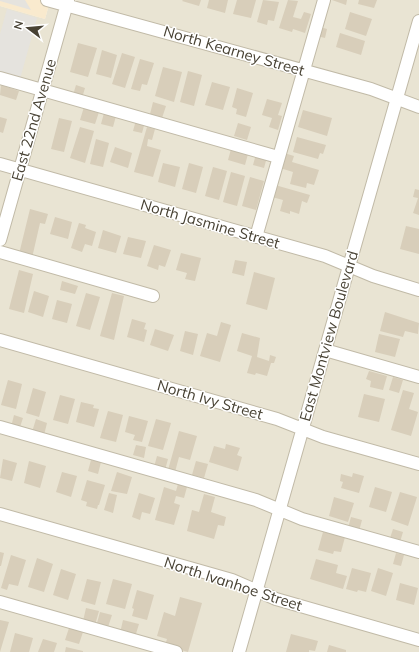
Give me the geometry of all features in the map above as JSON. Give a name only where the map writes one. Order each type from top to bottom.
[{"type":"street","name":"North Kearney Street","points":[[47,0],[68,2],[374,90],[419,107]]},
{"type":"street","points":[[256,237],[324,0]]},
{"type":"street","name":"East 22nd Avenue","points":[[0,240],[68,2]]},
{"type":"street","name":"East Montview Boulevard","points":[[239,652],[419,21]]},
{"type":"street","points":[[0,78],[278,157]]},
{"type":"street","name":"North Jasmine Street","points":[[0,164],[324,256],[350,265],[373,276],[419,290]]},
{"type":"street","points":[[0,252],[153,296]]},
{"type":"street","name":"North Ivy Street","points":[[0,340],[277,419],[323,437],[419,464]]},
{"type":"street","points":[[325,350],[419,377]]},
{"type":"street","points":[[0,427],[254,500],[302,519],[419,552]]},
{"type":"street","name":"North Ivanhoe Street","points":[[0,514],[232,580],[284,602],[419,640]]},
{"type":"street","points":[[0,602],[176,652]]},
{"type":"shaded area","points":[[0,0],[68,0],[50,1],[45,19],[0,6]]},
{"type":"shaded area","points":[[25,0],[31,10],[0,1]]},
{"type":"shaded area","points":[[419,0],[419,652],[0,652],[0,6],[45,19],[50,1]]},
{"type":"shaded area","points":[[7,9],[37,18],[20,79],[0,74],[0,34]]},
{"type":"building","points":[[201,0],[199,6],[182,1]]},
{"type":"building","points":[[209,0],[228,0],[225,13],[207,8]]},
{"type":"building","points":[[237,0],[256,0],[251,18],[233,14]]},
{"type":"building","points":[[263,0],[279,2],[274,21],[268,20],[267,25],[257,22]]},
{"type":"building","points":[[288,0],[298,1],[293,17],[301,19],[304,12],[311,14],[305,33],[293,29],[292,32],[279,28]]},
{"type":"building","points":[[332,0],[347,0],[346,5]]},
{"type":"building","points":[[359,0],[377,0],[374,8],[358,4]]},
{"type":"building","points":[[350,12],[372,19],[366,36],[345,29]]},
{"type":"building","points":[[320,27],[327,29],[325,38],[317,36]]},
{"type":"building","points":[[340,33],[365,41],[361,55],[336,47]]},
{"type":"building","points":[[78,43],[97,48],[88,77],[70,72]]},
{"type":"building","points":[[102,50],[117,55],[111,78],[96,74]]},
{"type":"building","points":[[122,53],[135,57],[125,88],[112,84]]},
{"type":"building","points":[[140,59],[154,63],[147,85],[142,84],[140,91],[131,89]]},
{"type":"building","points":[[163,67],[182,72],[174,102],[155,96]]},
{"type":"building","points":[[188,71],[202,75],[194,106],[180,102]]},
{"type":"building","points":[[212,82],[230,87],[223,110],[205,105]]},
{"type":"building","points":[[1,85],[19,91],[16,100],[0,95]]},
{"type":"building","points":[[76,85],[85,88],[82,98],[73,95]]},
{"type":"building","points":[[237,88],[253,93],[246,117],[236,114],[237,109],[232,107]]},
{"type":"building","points":[[267,99],[282,103],[278,115],[282,116],[278,130],[269,127],[272,118],[262,115]]},
{"type":"building","points":[[153,102],[166,106],[162,118],[150,114]]},
{"type":"building","points":[[84,107],[99,112],[95,124],[80,120]]},
{"type":"building","points":[[303,110],[332,118],[327,136],[298,127]]},
{"type":"building","points":[[104,113],[116,116],[113,127],[101,124]]},
{"type":"building","points":[[0,117],[7,119],[3,133],[0,132]]},
{"type":"building","points":[[59,118],[72,121],[64,152],[51,149]]},
{"type":"building","points":[[136,120],[145,122],[142,133],[133,131]]},
{"type":"building","points":[[238,123],[251,127],[247,140],[234,136]]},
{"type":"building","points":[[80,127],[94,131],[85,163],[70,158]]},
{"type":"building","points":[[147,127],[155,129],[152,140],[148,139],[147,146],[161,150],[153,177],[134,172]]},
{"type":"building","points":[[297,137],[326,145],[323,154],[320,153],[318,159],[293,152]]},
{"type":"building","points":[[96,139],[109,143],[103,167],[90,164]]},
{"type":"building","points":[[115,147],[132,153],[128,168],[110,162]]},
{"type":"building","points":[[231,149],[248,154],[245,165],[228,160]]},
{"type":"building","points":[[284,153],[294,156],[292,162],[319,170],[314,185],[307,183],[306,188],[290,184],[293,172],[280,168]]},
{"type":"building","points":[[256,154],[267,157],[264,168],[253,165]]},
{"type":"building","points":[[163,163],[180,167],[175,187],[158,182]]},
{"type":"building","points":[[189,163],[203,167],[196,193],[182,189]]},
{"type":"building","points":[[213,167],[227,171],[219,200],[205,196]]},
{"type":"building","points":[[231,172],[245,176],[237,206],[223,202]]},
{"type":"building","points":[[250,177],[264,181],[256,210],[242,206]]},
{"type":"building","points":[[275,185],[310,195],[307,203],[302,201],[299,214],[290,211],[290,214],[280,211],[283,200],[272,197]]},
{"type":"building","points":[[415,189],[419,190],[419,215],[413,213],[418,198],[413,197]]},
{"type":"building","points":[[30,209],[48,214],[45,224],[40,223],[32,258],[19,254]]},
{"type":"building","points":[[55,217],[72,222],[68,239],[50,234]]},
{"type":"building","points":[[79,223],[86,225],[85,228],[96,232],[92,246],[85,244],[82,252],[71,248]]},
{"type":"building","points":[[406,226],[419,229],[419,254],[400,249]]},
{"type":"building","points":[[103,230],[121,236],[116,253],[98,248]]},
{"type":"building","points":[[128,237],[146,241],[141,258],[123,254]]},
{"type":"building","points":[[154,245],[171,250],[165,267],[159,265],[158,270],[147,266]]},
{"type":"building","points":[[181,253],[201,258],[195,281],[185,279],[187,273],[176,270]]},
{"type":"building","points":[[235,260],[247,262],[244,276],[232,273]]},
{"type":"building","points":[[19,270],[33,274],[24,313],[9,309]]},
{"type":"building","points":[[254,272],[275,278],[267,310],[246,304]]},
{"type":"building","points":[[62,281],[78,286],[75,294],[60,290]]},
{"type":"building","points":[[34,291],[49,296],[43,317],[28,312]]},
{"type":"building","points":[[86,293],[100,297],[90,330],[76,326]]},
{"type":"building","points":[[112,293],[124,296],[114,340],[100,336]]},
{"type":"building","points":[[57,300],[72,304],[67,323],[52,319]]},
{"type":"building","points":[[385,312],[419,323],[418,334],[405,331],[403,337],[380,331]]},
{"type":"building","points":[[132,319],[146,323],[144,329],[147,330],[144,342],[127,337]]},
{"type":"building","points":[[221,322],[231,325],[220,362],[200,356],[207,333],[217,336]]},
{"type":"building","points":[[155,329],[174,335],[168,351],[150,345]]},
{"type":"building","points":[[185,331],[198,334],[193,355],[180,351]]},
{"type":"building","points":[[242,333],[260,338],[257,357],[269,361],[270,355],[276,357],[274,363],[271,363],[267,376],[256,373],[255,375],[247,373],[252,356],[237,351]]},
{"type":"building","points":[[379,334],[400,339],[395,357],[375,352]]},
{"type":"building","points":[[369,371],[387,376],[383,390],[370,387],[371,381],[366,379]]},
{"type":"building","points":[[393,377],[403,380],[399,393],[389,390]]},
{"type":"building","points":[[8,380],[22,384],[16,409],[1,405]]},
{"type":"building","points":[[33,388],[46,392],[39,417],[26,413]]},
{"type":"building","points":[[403,390],[414,393],[409,409],[418,412],[411,436],[391,430]]},
{"type":"building","points":[[364,394],[385,399],[379,422],[358,417]]},
{"type":"building","points":[[60,395],[75,399],[68,424],[53,420]]},
{"type":"building","points":[[81,402],[94,405],[93,408],[99,409],[94,427],[76,422]]},
{"type":"building","points":[[108,411],[123,415],[116,442],[100,438]]},
{"type":"building","points":[[14,415],[23,418],[19,430],[11,427]]},
{"type":"building","points":[[129,416],[148,421],[142,442],[133,440],[135,435],[125,432]]},
{"type":"building","points":[[36,419],[47,423],[44,435],[32,432]]},
{"type":"building","points":[[156,419],[171,423],[163,450],[148,446]]},
{"type":"building","points":[[179,431],[197,436],[190,460],[179,457],[175,472],[168,470]]},
{"type":"building","points":[[226,444],[240,448],[237,455],[242,457],[238,471],[209,462],[214,446],[225,449]]},
{"type":"building","points":[[136,445],[146,447],[144,458],[133,455]]},
{"type":"building","points":[[157,456],[168,459],[165,470],[154,467]]},
{"type":"building","points":[[3,459],[17,463],[12,481],[0,478]]},
{"type":"building","points":[[91,460],[101,462],[98,474],[88,471]]},
{"type":"building","points":[[29,461],[46,466],[40,488],[24,483]]},
{"type":"building","points":[[196,461],[208,464],[204,478],[192,475]]},
{"type":"building","points":[[62,472],[77,476],[71,497],[56,492]]},
{"type":"building","points":[[117,472],[132,477],[127,494],[111,491]]},
{"type":"building","points":[[353,473],[364,476],[359,493],[341,488],[343,482],[340,481],[341,474],[352,477]]},
{"type":"building","points":[[87,480],[105,485],[97,509],[86,506],[87,502],[81,500]]},
{"type":"building","points":[[178,484],[187,487],[184,498],[176,496],[174,503],[180,505],[174,525],[155,520],[164,487],[176,491]]},
{"type":"building","points":[[375,487],[392,492],[386,512],[369,507]]},
{"type":"building","points":[[400,492],[417,497],[408,526],[391,520]]},
{"type":"building","points":[[109,493],[117,495],[113,513],[104,510]]},
{"type":"building","points":[[139,493],[155,498],[150,514],[142,512],[140,520],[132,517]]},
{"type":"building","points":[[204,494],[215,497],[211,512],[226,517],[224,526],[218,525],[214,539],[187,531],[192,510],[199,512]]},
{"type":"building","points":[[334,497],[354,503],[348,522],[329,516]]},
{"type":"building","points":[[351,517],[362,520],[359,531],[348,528]]},
{"type":"building","points":[[393,529],[403,532],[400,542],[390,538]]},
{"type":"building","points":[[323,532],[345,537],[341,552],[334,551],[333,554],[318,550]]},
{"type":"building","points":[[0,552],[4,553],[1,566],[0,566]]},
{"type":"building","points":[[396,553],[404,555],[401,566],[393,564]]},
{"type":"building","points":[[11,555],[26,560],[18,586],[9,584],[7,590],[1,588]]},
{"type":"building","points":[[37,558],[53,564],[44,592],[28,587]]},
{"type":"building","points":[[316,559],[338,565],[336,573],[347,576],[343,589],[310,579]]},
{"type":"building","points":[[352,568],[371,573],[366,592],[358,590],[357,592],[346,589]]},
{"type":"building","points":[[378,568],[393,573],[386,596],[371,591]]},
{"type":"building","points":[[61,569],[76,574],[68,600],[53,595]]},
{"type":"building","points":[[87,579],[101,582],[95,605],[81,601]]},
{"type":"building","points":[[113,579],[132,584],[125,609],[106,604]]},
{"type":"building","points":[[400,583],[418,588],[414,605],[396,600]]},
{"type":"building","points":[[137,590],[154,595],[147,620],[132,616],[134,609],[132,608]]},
{"type":"building","points":[[180,597],[202,603],[188,652],[165,645],[167,639],[157,636],[164,612],[175,616]]},
{"type":"building","points":[[86,608],[99,611],[95,625],[83,621]]},
{"type":"building","points":[[100,612],[112,615],[108,627],[97,623]]},
{"type":"building","points":[[0,620],[9,622],[0,652]]},
{"type":"building","points":[[123,620],[139,624],[135,637],[120,633]]},
{"type":"building","points":[[69,628],[83,632],[79,644],[65,640]]},
{"type":"building","points":[[15,633],[33,638],[29,652],[10,652]]},
{"type":"building","points":[[291,634],[318,641],[315,651],[309,650],[309,652],[286,652]]},
{"type":"building","points":[[43,639],[57,643],[54,652],[38,652]]},
{"type":"building","points":[[329,645],[346,650],[346,652],[327,652]]},
{"type":"building","points":[[66,647],[83,651],[83,652],[65,652]]}]
